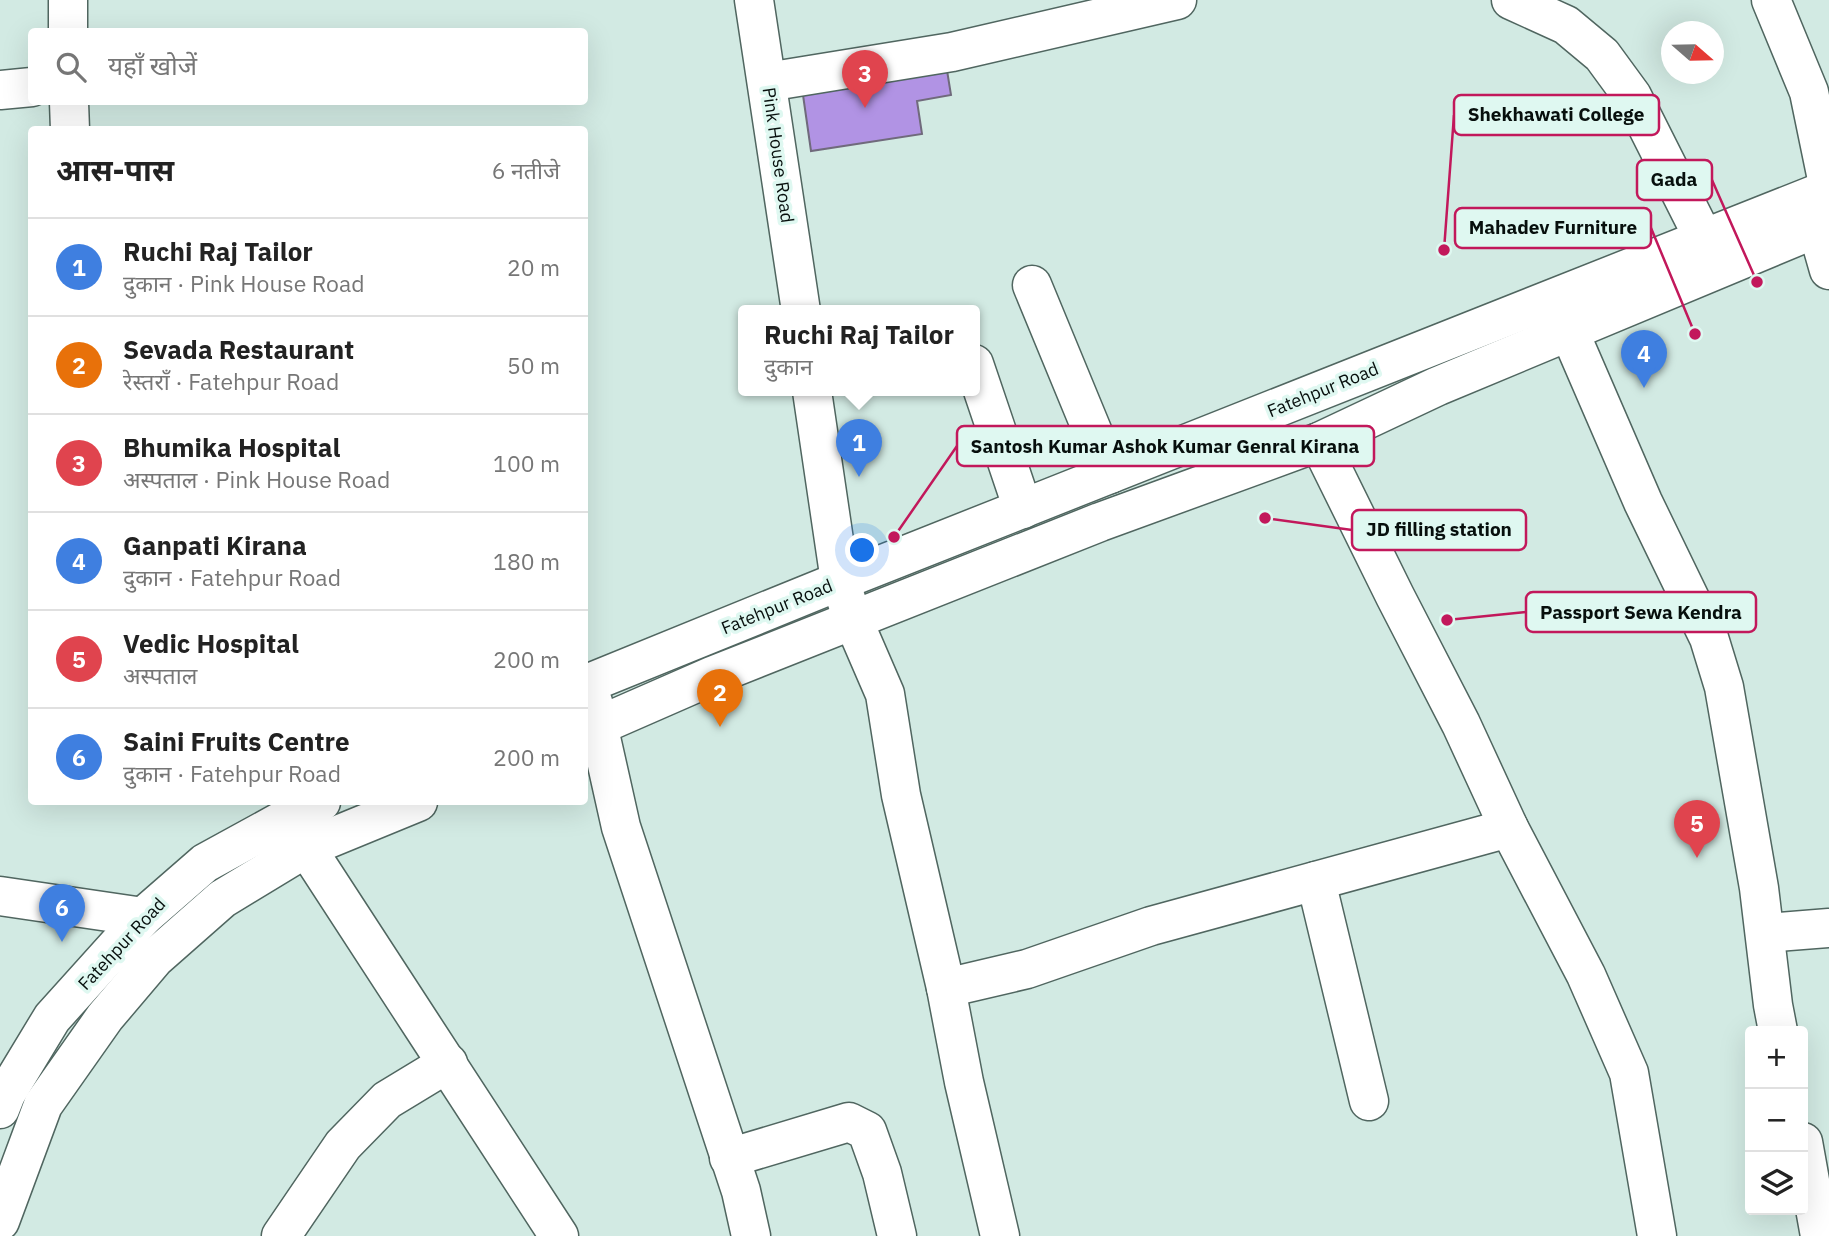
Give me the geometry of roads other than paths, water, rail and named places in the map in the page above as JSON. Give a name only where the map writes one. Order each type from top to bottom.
[{"type":"street","points":[[68,0],[68,28]]},
{"type":"street","name":"Pink House Road","points":[[754,0],[800,305]]},
{"type":"street","points":[[767,82],[952,52],[1177,0]]},
{"type":"street","points":[[1511,0],[1566,25],[1602,54],[1632,96],[1704,239]]},
{"type":"street","points":[[1772,0],[1809,92],[1829,189]]},
{"type":"street","points":[[0,90],[28,87]]},
{"type":"street","points":[[69,105],[69,126]]},
{"type":"street","name":"Fatehpur Road","points":[[588,684],[1829,189]]},
{"type":"street","points":[[592,729],[712,676],[1100,522],[1319,442],[1438,386],[1823,225],[1829,270]]},
{"type":"street","points":[[1032,285],[1110,474]]},
{"type":"street","points":[[1569,331],[1643,502],[1709,638],[1724,687],[1759,888],[1777,1026]]},
{"type":"street","points":[[980,379],[1023,509]]},
{"type":"street","points":[[813,396],[840,581],[853,620],[885,694],[901,795],[1000,1236]]},
{"type":"street","points":[[1319,442],[1461,724],[1509,828],[1586,975],[1629,1073],[1657,1236]]},
{"type":"street","points":[[588,693],[592,729],[621,827],[741,1191],[751,1236]]},
{"type":"street","name":"Fatehpur Road","points":[[2,1098],[52,1018],[143,917],[205,863],[297,833],[319,805]]},
{"type":"street","points":[[0,1222],[43,1105],[105,1017],[155,958],[297,833],[406,805]]},
{"type":"street","points":[[946,988],[1027,969],[1151,926],[1509,828]]},
{"type":"street","points":[[297,833],[559,1236]]},
{"type":"street","points":[[1316,881],[1369,1101]]},
{"type":"street","points":[[0,896],[143,917]]},
{"type":"street","points":[[1765,933],[1829,928]]},
{"type":"street","points":[[281,1236],[342,1145],[387,1100],[448,1063]]},
{"type":"street","points":[[729,1158],[849,1122],[867,1131],[882,1172],[897,1236]]},
{"type":"street","points":[[1805,1152],[1820,1236]]},
{"type":"place","name":"Bhumika Hospital","points":[[865,108]]},
{"type":"place","name":"Shekhawati College","points":[[1444,250]]},
{"type":"place","name":"Gada","points":[[1757,282]]},
{"type":"place","name":"Mahadev Furniture","points":[[1695,334]]},
{"type":"place","name":"Ganpati Kirana","points":[[1644,388]]},
{"type":"place","name":"Ruchi Raj Tailor","points":[[859,477]]},
{"type":"place","name":"JD filling station","points":[[1265,518]]},
{"type":"place","name":"Santosh Kumar Ashok Kumar Genral Kirana","points":[[894,537]]},
{"type":"place","name":"Passport Sewa Kendra","points":[[1447,620]]},
{"type":"place","name":"Sevada Restaurant","points":[[720,727]]},
{"type":"place","name":"Vedic Hospital","points":[[1697,858]]},
{"type":"place","name":"Saini Fruits Centre","points":[[62,942]]}]
